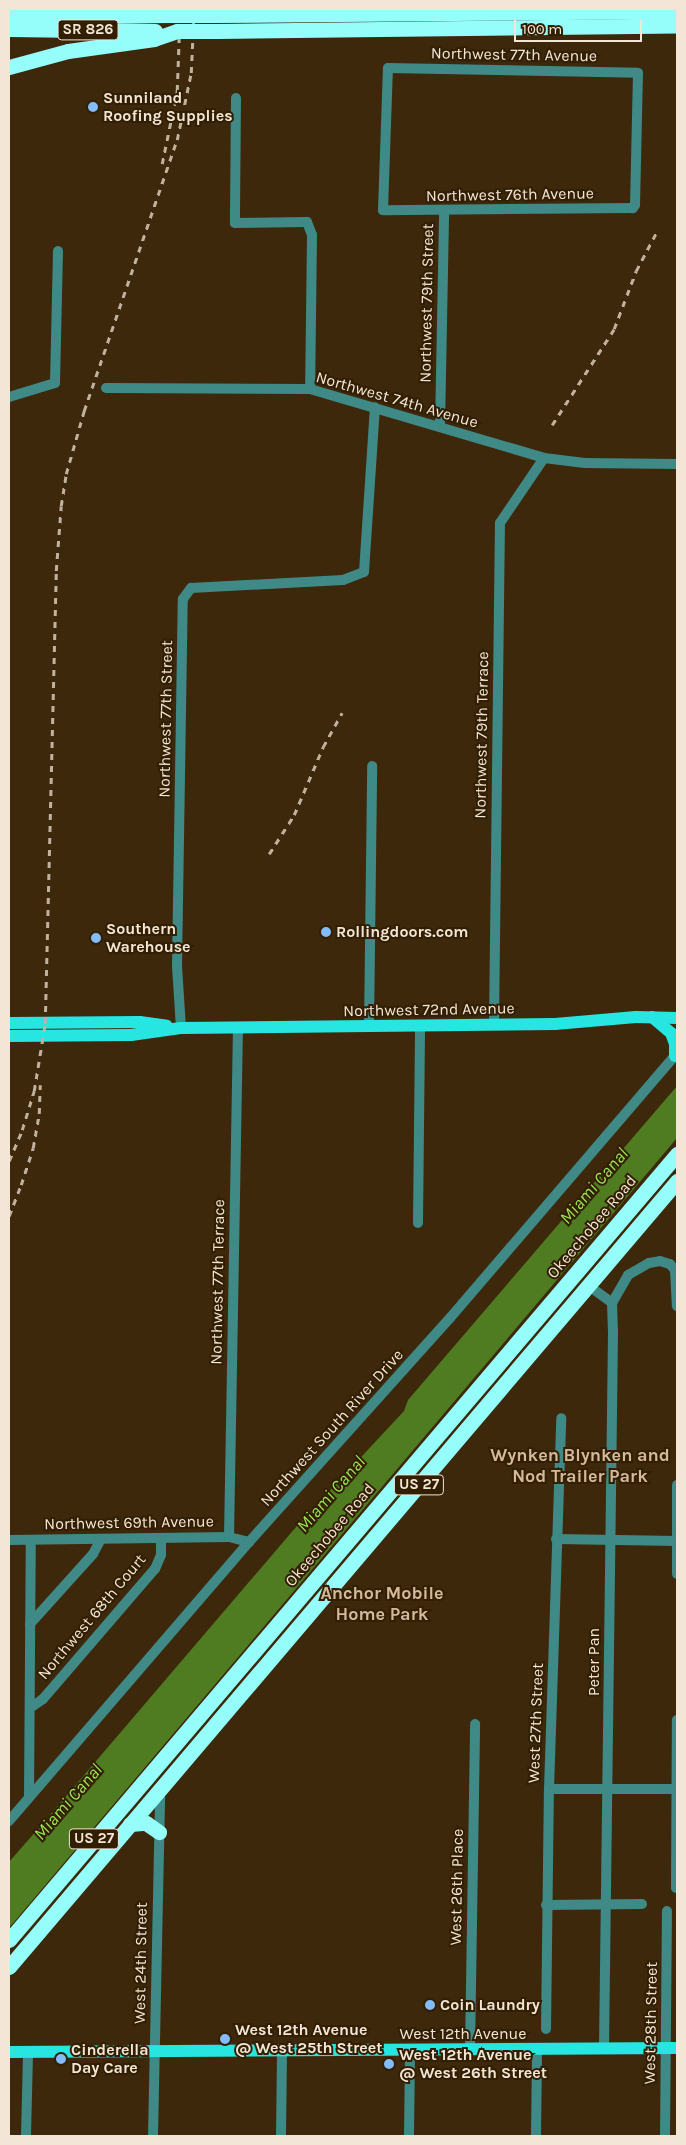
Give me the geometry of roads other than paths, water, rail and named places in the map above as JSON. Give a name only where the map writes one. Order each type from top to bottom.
[{"type":"highway","points":[[9,16],[677,11]]},
{"type":"highway","name":"SR 826","points":[[9,29],[171,32],[677,26]]},
{"type":"highway","points":[[9,67],[90,46],[154,39],[171,32]]},
{"type":"highway","name":"Okeechobee Road","points":[[9,1940],[677,1154]]},
{"type":"highway","name":"US 27","points":[[9,1967],[677,1181]]},
{"type":"highway","points":[[160,1789],[161,1775],[172,1748]]},
{"type":"highway","points":[[130,1824],[146,1823],[159,1832]]},
{"type":"main road","name":"Northwest 72nd Avenue","points":[[9,1036],[131,1035],[182,1028],[494,1026],[652,1017],[677,1018]]},
{"type":"main road","points":[[652,1017],[671,1033],[676,1054]]},
{"type":"main road","name":"Northwest 72nd Avenue","points":[[9,1023],[140,1022],[182,1028]]},
{"type":"main road","name":"West 12th Avenue","points":[[9,2052],[672,2048]]},
{"type":"street","name":"Northwest 77th Avenue","points":[[383,210],[388,68],[638,73],[635,205]]},
{"type":"street","points":[[236,98],[235,223],[307,222],[312,235],[310,389]]},
{"type":"street","name":"Northwest 76th Avenue","points":[[383,210],[633,208],[635,205]]},
{"type":"street","name":"Northwest 79th Street","points":[[440,427],[444,211]]},
{"type":"street","points":[[9,397],[55,383],[58,251]]},
{"type":"street","name":"Northwest 74th Avenue","points":[[106,388],[310,389],[544,458],[585,463],[677,464]]},
{"type":"street","name":"Northwest 77th Street","points":[[182,1028],[177,966],[183,599],[191,588],[343,580],[364,572],[375,407]]},
{"type":"street","name":"Northwest 79th Terrace","points":[[494,1026],[500,523],[544,458]]},
{"type":"street","points":[[369,1027],[372,766]]},
{"type":"street","points":[[418,1223],[420,1026]]},
{"type":"street","name":"Northwest 77th Terrace","points":[[229,1537],[238,1028]]},
{"type":"street","name":"Northwest South River Drive","points":[[9,1821],[249,1542],[450,1318],[676,1054]]},
{"type":"street","points":[[589,1286],[612,1303],[628,1275],[649,1263],[660,1261],[670,1264],[675,1270],[677,1306]]},
{"type":"street","name":"Peter Pan","points":[[604,2049],[612,1303]]},
{"type":"street","name":"West 27th Street","points":[[546,2029],[546,1905],[561,1418]]},
{"type":"street","points":[[677,1485],[677,1574]]},
{"type":"street","name":"Northwest 69th Avenue","points":[[9,1540],[229,1537],[249,1542]]},
{"type":"street","points":[[30,1624],[93,1554],[101,1538]]},
{"type":"street","name":"Northwest 68th Court","points":[[30,1708],[43,1699],[155,1569],[162,1555],[161,1538]]},
{"type":"street","points":[[556,1539],[677,1541]]},
{"type":"street","points":[[29,1797],[31,1540]]},
{"type":"street","points":[[676,1888],[677,1720]]},
{"type":"street","name":"West 26th Place","points":[[470,2050],[475,1724]]},
{"type":"street","name":"West 24th Street","points":[[153,2136],[160,1789]]},
{"type":"street","points":[[549,1789],[676,1789]]},
{"type":"street","points":[[546,1905],[642,1904]]},
{"type":"street","name":"West 28th Street","points":[[665,2136],[672,2048],[667,1911]]},
{"type":"street","points":[[281,2136],[282,2050]]},
{"type":"street","points":[[409,2136],[410,2050]]},
{"type":"street","points":[[536,2136],[537,2050]]},
{"type":"street","points":[[26,2136],[28,2052]]},
{"type":"water","name":"Miami Canal","points":[[677,1086],[677,1138],[9,1928],[9,1862],[37,1830],[47,1823],[50,1815],[296,1527],[404,1411],[408,1400]]},
{"type":"railway","points":[[162,164],[177,91],[180,9]]},
{"type":"railway","points":[[9,1161],[22,1130],[34,1091],[45,1024],[56,571],[61,506],[66,474],[84,411],[177,140],[191,73],[194,9]]},
{"type":"railway","points":[[552,425],[614,329],[636,271],[656,233]]},
{"type":"railway","points":[[269,854],[294,815],[323,747],[342,713]]},
{"type":"railway","points":[[9,1216],[33,1148],[39,1114],[40,1085]]},
{"type":"place","name":"Sunniland Roofing Supplies","points":[[93,107]]},
{"type":"place","name":"Rollingdoors.com","points":[[326,932]]},
{"type":"place","name":"Southern Warehouse","points":[[96,938]]},
{"type":"place","name":"Coin Laundry","points":[[430,2005]]},
{"type":"place","name":"West 12th Avenue @ West 25th Street","points":[[225,2039]]},
{"type":"place","name":"Cinderella Day Care","points":[[61,2059]]},
{"type":"place","name":"West 12th Avenue @ West 26th Street","points":[[389,2064]]},
{"type":"district","name":"Wynken Blynken and Nod Trailer Park","points":[[580,1466]]},
{"type":"district","name":"Anchor Mobile Home Park","points":[[382,1604]]}]
